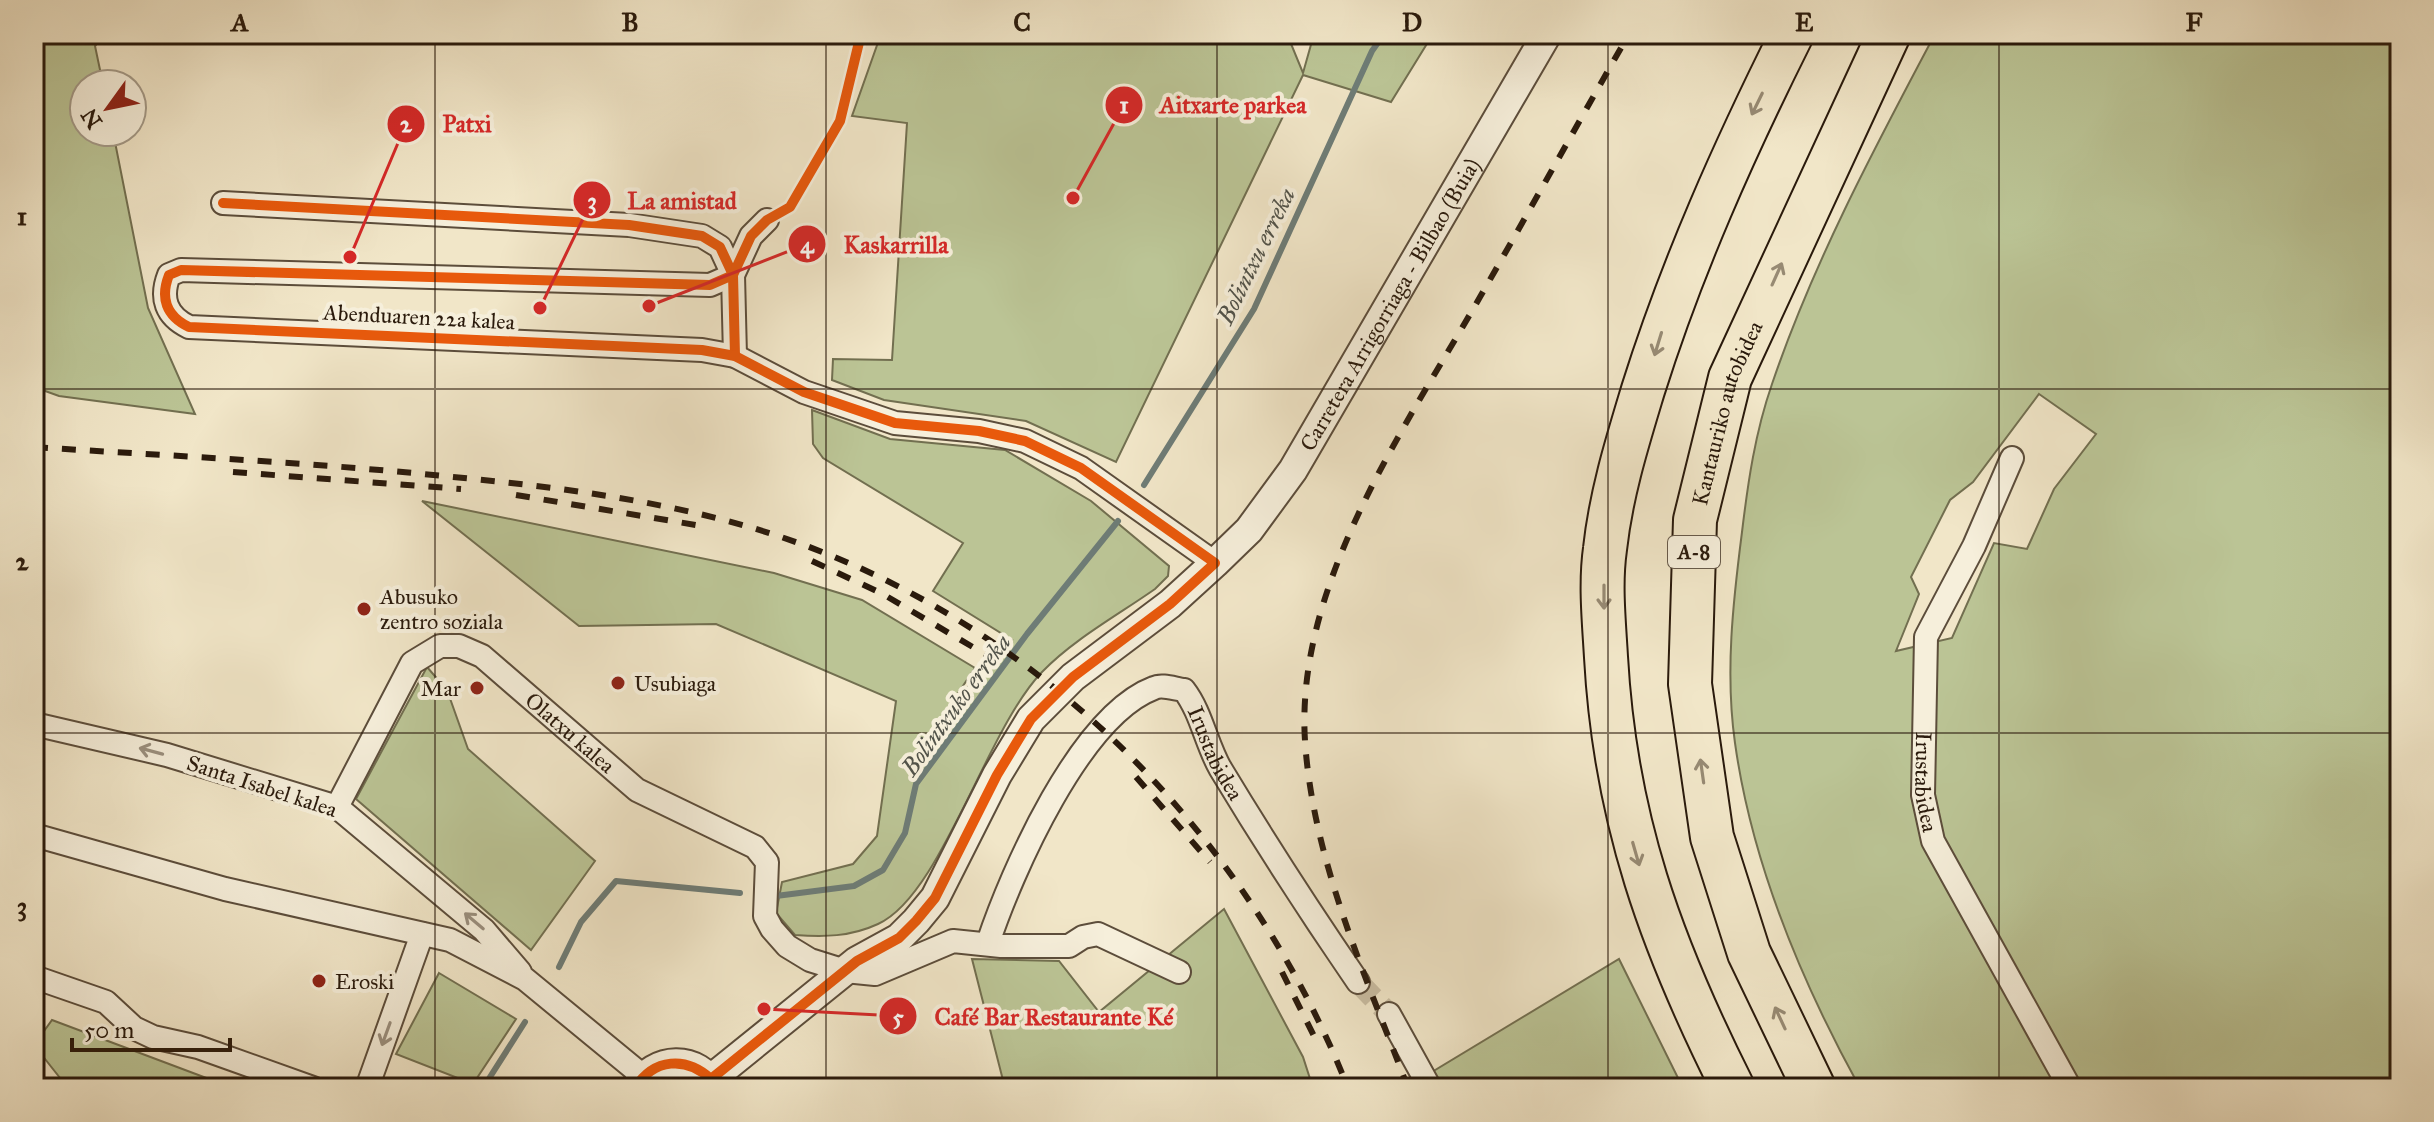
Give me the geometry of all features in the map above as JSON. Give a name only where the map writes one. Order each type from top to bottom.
[{"type":"highway","points":[[1733,1088],[1690,1001],[1658,925],[1634,849],[1616,762],[1608,699],[1604,551],[1618,472],[1669,308],[1729,160],[1792,34]]},
{"type":"highway","name":"Kantauriko autobidea","points":[[1814,1088],[1749,953],[1712,837],[1690,684],[1695,520],[1730,378],[1889,34]]},
{"type":"street","name":"Carretera Arrigorriaga - Bilbao (Buia)","points":[[714,1084],[845,971],[899,938],[935,898],[997,775],[1031,719],[1073,677],[1170,604],[1249,530],[1293,470],[1547,34]]},
{"type":"street","points":[[223,203],[629,225],[702,236],[720,247],[733,275],[735,356]]},
{"type":"street","points":[[733,275],[751,236],[767,220]]},
{"type":"street","name":"Abenduaren 22a kalea","points":[[733,275],[710,285],[181,270],[169,275],[164,287],[164,299],[170,315],[189,327],[702,350],[735,356],[804,392],[895,423],[979,431],[1025,441],[1081,468],[1215,563]]},
{"type":"street","name":"Irustabidea","points":[[2012,458],[1974,546],[1926,637],[1923,795],[1933,841],[2070,1088]]},
{"type":"street","name":"Olatxu kalea","points":[[337,807],[412,663],[437,646],[459,646],[482,656],[637,790],[755,847],[767,862],[765,916],[787,946],[810,960],[845,971]]},
{"type":"street","name":"Irustabidea","points":[[988,943],[1003,897],[1079,752],[1131,700],[1157,686],[1184,690],[1192,701],[1200,728],[1218,764],[1288,878],[1358,982]]},
{"type":"street","name":"Santa Isabel kalea","points":[[34,724],[167,755],[337,807],[484,930],[525,979],[639,1082]]},
{"type":"street","name":"Santa Isabel kalea","points":[[34,835],[225,889],[450,940],[525,979]]},
{"type":"street","points":[[367,1088],[422,934]]},
{"type":"street","points":[[845,971],[875,974],[953,941],[1069,946],[1083,937],[1098,934],[1179,972]]},
{"type":"street","points":[[810,960],[814,997]]},
{"type":"street","points":[[34,977],[106,1002],[134,1028],[153,1037],[198,1047],[313,1088]]},
{"type":"street","points":[[1389,1014],[1430,1088]]},
{"type":"street","points":[[639,1082],[670,1062],[700,1069],[714,1084]]},
{"type":"green space","points":[[34,34],[105,34],[95,46],[100,68],[68,68],[68,148],[116,148],[148,308],[195,414],[59,396],[34,387]]},
{"type":"green space","points":[[881,34],[1287,34],[1303,73],[1314,34],[1433,34],[1391,102],[1303,75],[1116,462],[1026,421],[884,400],[832,380],[833,359],[892,360],[907,123],[852,116]]},
{"type":"green space","points":[[1935,34],[2400,34],[2400,1088],[1860,1088],[1799,964],[1766,878],[1753,833],[1732,717],[1731,638],[1747,495],[1761,421],[1806,294],[1868,162]],"holes":[[[2039,394],[2096,434],[2054,489],[2027,549],[1994,543],[1952,638],[1896,651],[1919,594],[1911,577],[1950,500],[1973,482]]]},
{"type":"green space","points":[[812,410],[890,439],[1005,450],[1091,501],[1169,566],[1168,576],[1155,589],[1082,638],[1042,672],[1021,698],[943,847],[901,908],[868,928],[827,936],[795,935],[776,913],[782,882],[853,864],[877,836],[896,701],[716,624],[579,626],[422,501],[774,573],[862,600],[975,668],[948,708],[1012,640],[933,591],[963,543],[823,458],[813,444]]},
{"type":"green space","points":[[427,667],[447,690],[468,749],[595,861],[531,950],[356,799]]},
{"type":"green space","points":[[1224,909],[1303,1057],[1313,1088],[1005,1088],[972,959],[1059,961],[1099,1012]]},
{"type":"green space","points":[[1619,959],[1683,1088],[1423,1088],[1422,1078]]},
{"type":"green space","points":[[439,973],[516,1019],[473,1084],[396,1054]]},
{"type":"green space","points":[[52,1020],[233,1088],[68,1088],[34,1045]]},
{"type":"waterway","name":"Bolintxu erreka","points":[[1144,485],[1254,309],[1372,51],[1384,34]]},
{"type":"waterway","name":"Bolintxuko erreka","points":[[776,896],[854,886],[883,870],[905,833],[916,784],[1027,634],[1118,521]]},
{"type":"waterway","name":"Bolintxuko erreka","points":[[559,967],[581,922],[616,881],[740,893]]},
{"type":"waterway","name":"Bolintxuko erreka","points":[[483,1088],[525,1022]]},
{"type":"tunnel","points":[[1358,982],[1389,1014]]},
{"type":"railway","points":[[1408,1088],[1344,918],[1330,874],[1310,786],[1305,741],[1307,682],[1318,624],[1336,566],[1389,454],[1629,34]]},
{"type":"railway","points":[[34,447],[392,471],[514,483],[619,498],[724,520],[829,555],[927,602],[1019,661],[1103,730],[1179,809],[1246,895],[1302,989],[1348,1088]]},
{"type":"railway","points":[[233,472],[461,489]]},
{"type":"railway","points":[[516,495],[702,526]]},
{"type":"railway","points":[[812,561],[881,593],[1005,666]]},
{"type":"railway","points":[[1136,777],[1210,862]]},
{"type":"railway","points":[[1282,972],[1314,1036]]},
{"type":"cycle path","points":[[733,275],[751,236],[767,220],[790,207],[840,121],[861,34]]},
{"type":"cycle path","points":[[223,203],[629,225],[702,236],[720,247],[733,275],[735,356]]},
{"type":"cycle path","points":[[635,1088],[651,1071],[671,1064],[691,1066],[711,1079],[857,961],[899,938],[935,898],[997,775],[1031,719],[1073,677],[1170,604],[1215,563],[1081,468],[1025,441],[979,431],[895,423],[804,392],[735,356],[702,350],[189,327],[170,312],[165,291],[169,275],[181,270],[710,285],[733,275]]},
{"type":"place","name":"Aitxarte parkea","points":[[1073,198]]},
{"type":"place","name":"Patxi","points":[[350,257]]},
{"type":"place","name":"Kaskarrilla","points":[[649,306]]},
{"type":"place","name":"La amistad","points":[[540,308]]},
{"type":"place","name":"Abusuko zentro soziala","points":[[364,609]]},
{"type":"place","name":"Usubiaga","points":[[618,683]]},
{"type":"place","name":"Mar","points":[[477,688]]},
{"type":"place","name":"Eroski","points":[[319,981]]},
{"type":"place","name":"Café Bar Restaurante Ké","points":[[764,1009]]}]
